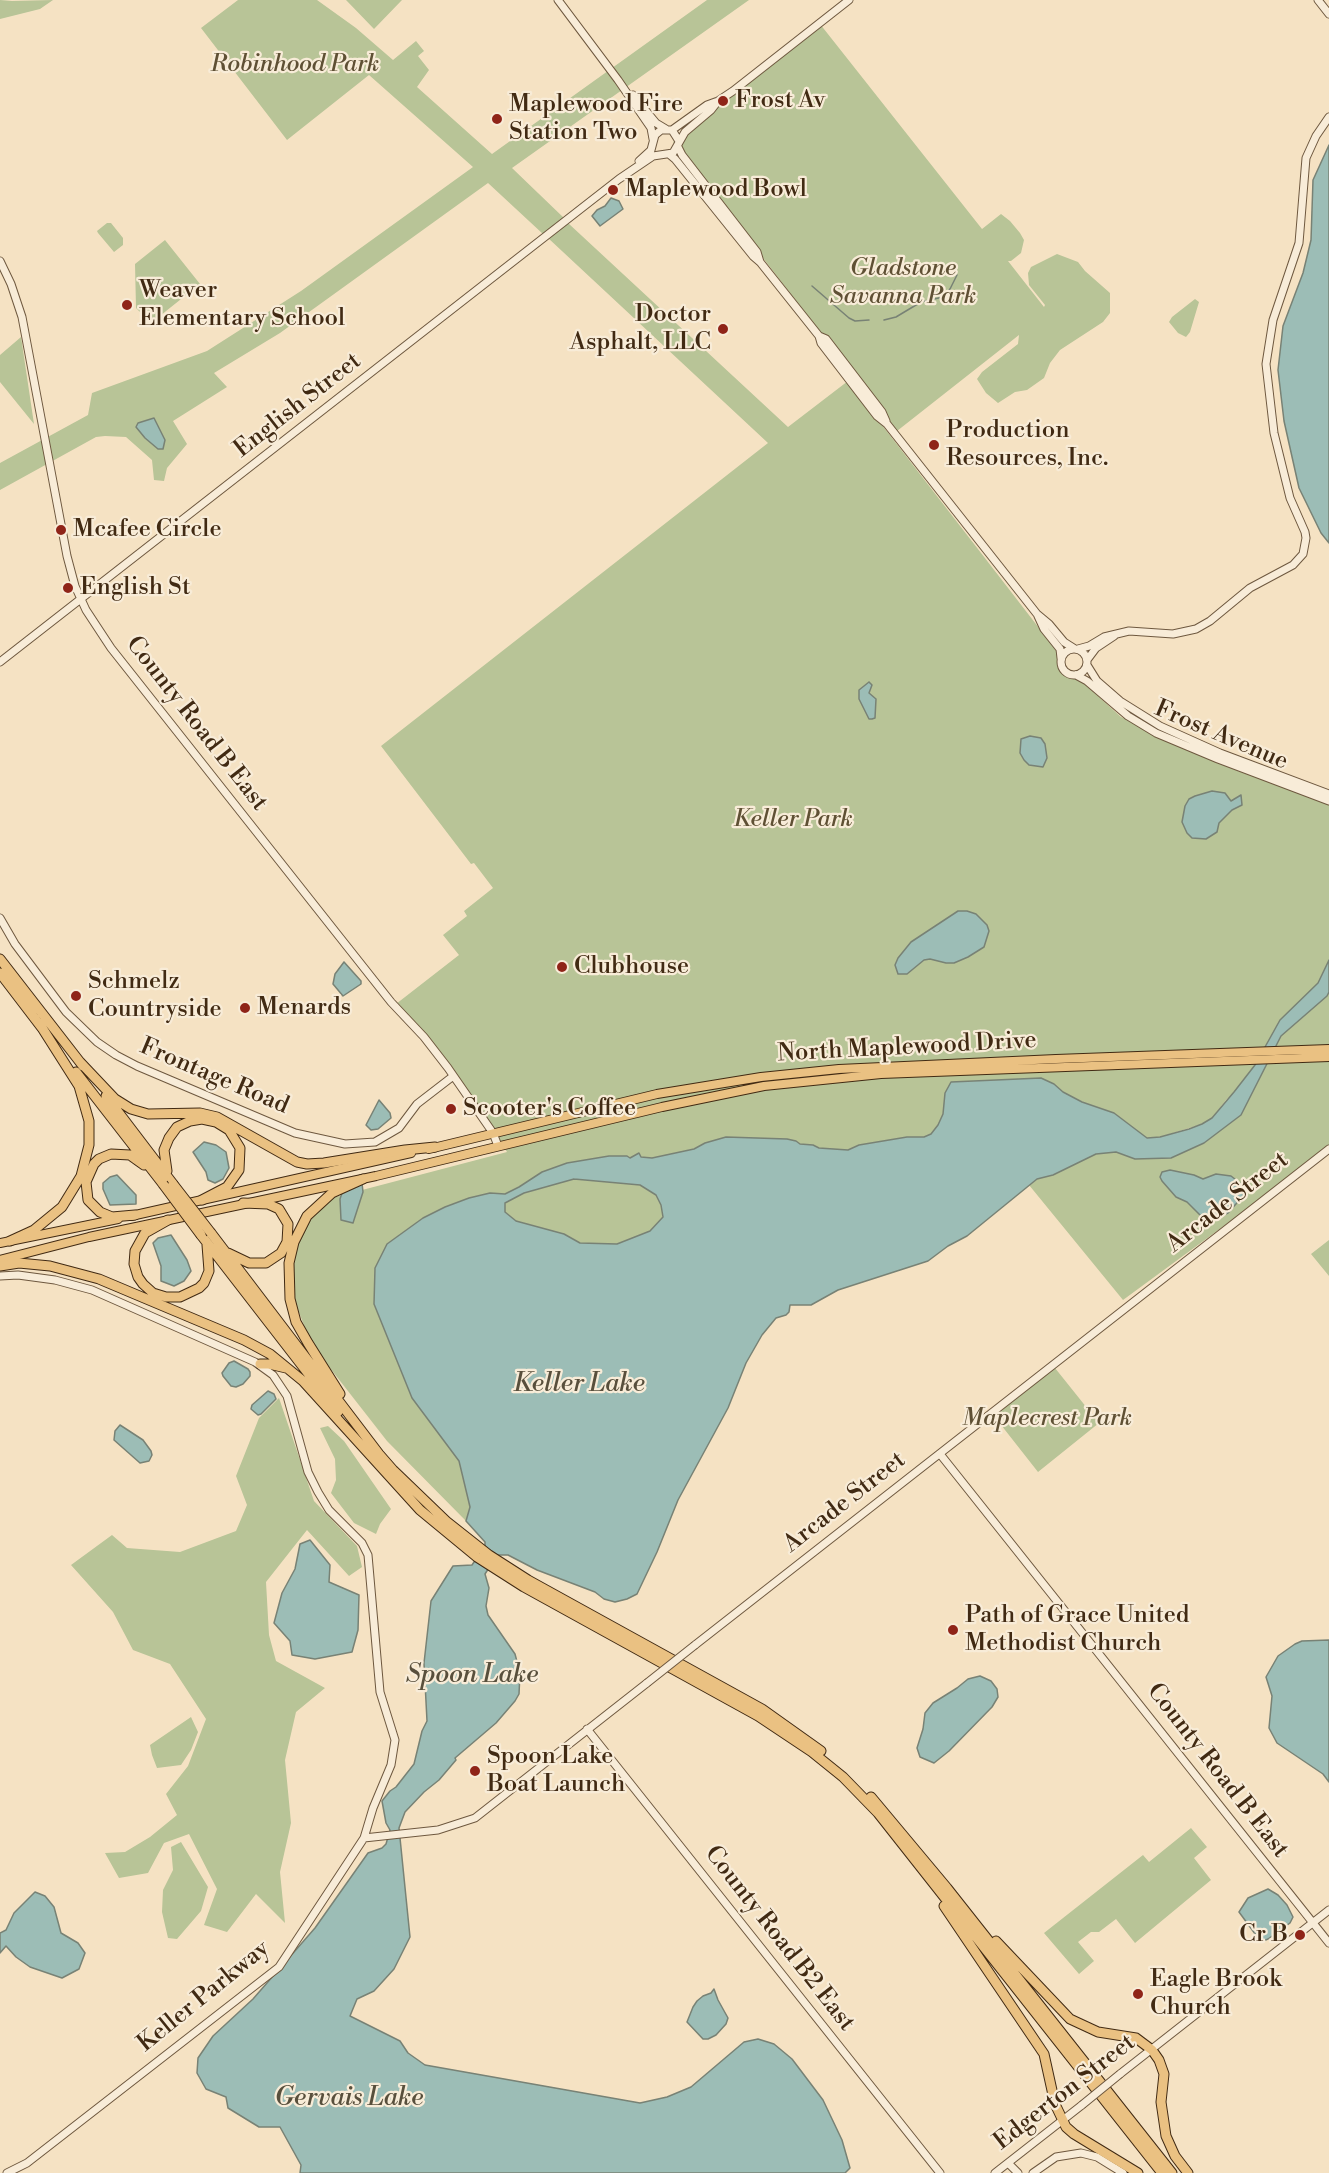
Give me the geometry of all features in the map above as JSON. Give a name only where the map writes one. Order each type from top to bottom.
[{"type":"highway","points":[[0,954],[13,976]]},
{"type":"highway","points":[[0,959],[169,1182],[206,1237],[395,1485]]},
{"type":"highway","points":[[0,973],[31,1014]]},
{"type":"highway","points":[[0,978],[169,1182]]},
{"type":"highway","points":[[10,1241],[44,1224],[62,1207],[81,1176],[89,1145],[87,1108],[79,1086],[39,1023]]},
{"type":"highway","points":[[80,1062],[115,1099],[131,1109],[154,1114],[200,1113],[217,1116],[297,1162],[324,1163],[435,1147]]},
{"type":"highway","points":[[169,1182],[164,1150],[177,1127],[202,1119],[223,1126],[234,1135],[240,1148],[239,1170],[227,1187],[202,1200]]},
{"type":"highway","points":[[135,1215],[111,1217],[92,1205],[86,1194],[86,1182],[94,1164],[105,1156],[124,1154],[140,1161],[169,1182]]},
{"type":"highway","points":[[363,1179],[332,1193],[307,1216],[291,1253],[288,1287],[292,1309],[302,1333],[379,1454]]},
{"type":"highway","points":[[206,1237],[240,1260],[255,1264],[272,1261],[285,1248],[289,1229],[283,1213],[268,1204],[243,1203]]},
{"type":"highway","points":[[168,1220],[145,1233],[135,1251],[134,1264],[138,1277],[153,1293],[166,1297],[180,1297],[199,1288],[209,1271],[206,1237]]},
{"type":"highway","points":[[221,1247],[379,1454],[470,1546]]},
{"type":"highway","points":[[0,1266],[19,1263],[50,1266],[99,1279],[244,1340],[270,1354],[291,1370],[395,1485],[434,1523],[502,1569],[786,1733],[812,1752],[849,1783],[878,1813],[1162,2173]]},
{"type":"highway","points":[[260,1364],[291,1370]]},
{"type":"highway","points":[[502,1569],[762,1709],[806,1739],[845,1771],[880,1806],[947,1888],[1172,2173]]},
{"type":"highway","points":[[903,1844],[1044,2054],[1055,2104],[1062,2121],[1074,2134],[1138,2173]]},
{"type":"highway","points":[[947,1888],[1070,2019],[1098,2032],[1136,2038],[1152,2050],[1164,2074],[1161,2102],[1166,2136],[1175,2156],[1188,2173]]},
{"type":"main road","name":"North Maplewood Drive","points":[[1288,1055],[1329,1049]]},
{"type":"main road","name":"North Maplewood Drive","points":[[0,1244],[305,1177],[666,1092],[771,1076],[1045,1059],[1288,1055],[1329,1057]]},
{"type":"main road","name":"North Maplewood Drive","points":[[0,1260],[51,1246],[243,1203],[363,1179],[703,1097],[806,1081],[881,1074],[1242,1056]]},
{"type":"street","points":[[558,0],[651,128],[656,150],[675,159],[819,336],[821,343],[877,416],[887,424],[1037,614],[1064,642],[1084,653],[1087,663]]},
{"type":"street","points":[[653,141],[658,132],[669,130],[718,100],[849,0]]},
{"type":"street","points":[[1318,0],[1329,14]]},
{"type":"street","points":[[618,80],[656,123],[669,130],[683,157],[757,252],[760,262]]},
{"type":"street","points":[[666,154],[678,144],[685,132],[711,110],[718,100]]},
{"type":"street","points":[[1061,659],[1066,651],[1089,646],[1104,637],[1119,633],[1138,631],[1173,634],[1196,629],[1210,621],[1250,588],[1293,566],[1303,554],[1305,531],[1290,498],[1274,433],[1266,364],[1273,320],[1299,243],[1306,158],[1316,135],[1329,117]]},
{"type":"street","name":"English Street","points":[[619,179],[649,152],[653,141]]},
{"type":"street","name":"English Street","points":[[0,662],[619,179],[653,156],[666,154]]},
{"type":"street","name":"County Road B East","points":[[0,261],[12,284],[22,317],[67,556],[80,600],[111,648],[391,1002],[424,1037],[493,1133],[498,1146]]},
{"type":"street","points":[[1037,614],[1044,629],[1060,649],[1063,670],[1068,674],[1076,675],[1083,672],[1096,648],[1119,633]]},
{"type":"street","name":"Frost Avenue","points":[[1087,663],[1097,681],[1120,701],[1160,726],[1220,753],[1329,794]]},
{"type":"street","name":"Frost Avenue","points":[[1076,675],[1087,681],[1116,707],[1156,733],[1201,753],[1329,801]]},
{"type":"street","name":"Frontage Road","points":[[0,918],[15,944],[66,1012],[97,1042],[128,1062],[295,1133],[345,1144],[375,1142],[399,1128],[417,1104],[452,1077]]},
{"type":"street","name":"Arcade Street","points":[[364,1838],[438,1830],[475,1818],[1329,1149]]},
{"type":"street","points":[[0,1276],[29,1276],[79,1286],[260,1364]]},
{"type":"street","name":"Keller Parkway","points":[[7,2173],[27,2163],[279,1967],[364,1838],[373,1808],[391,1765],[395,1749],[394,1731],[380,1692],[369,1562],[362,1543],[329,1510],[315,1487],[308,1472],[289,1404],[279,1382],[260,1364]]},
{"type":"street","name":"County Road B East","points":[[940,1454],[1329,1943]]},
{"type":"street","name":"County Road B2 East","points":[[588,1729],[940,2173]]},
{"type":"street","name":"Edgerton Street","points":[[995,2173],[1329,1910]]},
{"type":"street","points":[[1033,2173],[1056,2157],[1081,2153],[1097,2157],[1123,2173]]},
{"type":"street","points":[[1008,2163],[1018,2173]]},
{"type":"green space","points":[[0,0],[53,0],[40,9],[0,19]]},
{"type":"green space","name":"Robinhood Park","points":[[238,0],[317,0],[356,28],[393,60],[416,41],[424,51],[418,56],[429,70],[417,87],[492,154],[707,0],[749,0],[512,168],[564,218],[543,234],[488,183],[280,333],[214,373],[227,387],[173,421],[187,444],[167,468],[164,481],[154,480],[152,460],[126,437],[105,436],[96,437],[0,490],[0,463],[88,415],[92,393],[207,351],[301,291],[473,167],[369,75],[287,140],[201,28]]},
{"type":"green space","points":[[346,0],[402,0],[374,29]]},
{"type":"green space","name":"Gladstone Savanna Park","points":[[820,24],[982,229],[1001,214],[1020,233],[1024,240],[1021,253],[1008,261],[1044,307],[1045,305],[1029,285],[1028,273],[1031,267],[1057,254],[1078,262],[1110,293],[1110,313],[1103,322],[1060,350],[1050,363],[1044,378],[1027,390],[1015,392],[998,403],[986,393],[977,379],[982,372],[1018,344],[1019,335],[897,431],[673,142]]},
{"type":"green space","points":[[107,223],[111,223],[123,238],[123,245],[114,252],[97,231]]},
{"type":"green space","name":"Keller Park","points":[[568,223],[788,427],[848,381],[1059,654],[1059,667],[1065,676],[1079,679],[1121,717],[1238,771],[1329,804],[1329,1145],[1251,1206],[1123,1300],[1029,1185],[1037,1179],[1053,1175],[1096,1154],[1116,1152],[1135,1159],[1241,1115],[1266,1064],[1226,1100],[1212,1118],[1202,1124],[1160,1137],[1147,1138],[1114,1113],[1082,1102],[1063,1092],[1054,1084],[945,1093],[943,1114],[938,1125],[931,1134],[924,1137],[907,1137],[859,1145],[848,1150],[819,1148],[787,1139],[726,1137],[694,1149],[652,1158],[636,1157],[567,1163],[542,1172],[505,1194],[490,1193],[445,1207],[423,1218],[387,1244],[375,1268],[374,1304],[412,1398],[459,1461],[470,1507],[466,1521],[387,1441],[312,1345],[288,1285],[300,1227],[324,1200],[507,1152],[482,1112],[396,1004],[459,955],[443,935],[467,916],[464,911],[493,888],[474,863],[471,864],[381,746],[768,443],[548,238]]},
{"type":"green space","points":[[165,240],[200,284],[151,323],[136,308],[135,264]]},
{"type":"green space","points":[[1195,299],[1199,302],[1190,332],[1186,337],[1178,333],[1169,322]]},
{"type":"green space","points":[[21,337],[34,424],[0,382],[0,355]]},
{"type":"green space","points":[[574,1179],[640,1185],[656,1195],[663,1217],[650,1231],[617,1244],[580,1243],[564,1234],[516,1221],[505,1212],[505,1203],[524,1193]]},
{"type":"green space","points":[[1329,1240],[1329,1276],[1311,1254]]},
{"type":"green space","name":"Maplecrest Park","points":[[1055,1368],[1099,1423],[1038,1472],[994,1416]]},
{"type":"green space","points":[[279,1398],[314,1501],[357,1546],[362,1567],[349,1576],[307,1530],[266,1582],[269,1635],[276,1661],[325,1688],[296,1712],[285,1760],[291,1823],[280,1872],[285,1923],[256,1894],[227,1932],[204,1925],[217,1889],[189,1834],[164,1843],[148,1873],[119,1878],[105,1853],[125,1852],[150,1837],[177,1815],[166,1794],[188,1766],[206,1719],[170,1664],[133,1650],[113,1612],[71,1565],[112,1535],[127,1548],[180,1552],[236,1531],[247,1505],[236,1476],[259,1418]]},
{"type":"green space","points":[[328,1426],[344,1441],[391,1509],[376,1534],[354,1523],[331,1493],[336,1480],[335,1459],[320,1428]]},
{"type":"green space","points":[[191,1717],[198,1732],[191,1750],[181,1765],[157,1768],[150,1745]]},
{"type":"green space","points":[[1191,1828],[1207,1847],[1194,1858],[1211,1880],[1135,1943],[1116,1919],[1099,1932],[1091,1932],[1078,1942],[1094,1961],[1079,1974],[1044,1933],[1143,1855],[1149,1862]]},
{"type":"green space","points":[[181,1842],[208,1887],[201,1911],[177,1939],[168,1938],[162,1912],[163,1890],[173,1870],[171,1847]]},
{"type":"water","points":[[1329,145],[1329,543],[1321,533],[1299,488],[1284,421],[1278,370],[1283,326],[1303,273],[1311,240],[1313,180]]},
{"type":"water","points":[[611,198],[619,201],[623,209],[600,226],[592,216]]},
{"type":"water","points":[[154,418],[165,440],[163,449],[158,449],[136,427],[138,423]]},
{"type":"water","points":[[869,682],[872,685],[869,693],[876,699],[875,718],[872,719],[869,719],[859,699],[859,690]]},
{"type":"water","points":[[1030,736],[1041,738],[1045,744],[1047,758],[1043,767],[1029,765],[1020,753],[1021,739]]},
{"type":"water","points":[[1212,791],[1225,793],[1231,801],[1241,795],[1242,805],[1232,810],[1219,823],[1217,832],[1206,839],[1192,838],[1182,822],[1185,806],[1189,799]]},
{"type":"water","points":[[958,911],[976,914],[987,925],[989,931],[984,947],[954,963],[924,960],[907,974],[898,974],[895,965],[911,942]]},
{"type":"water","name":"Keller Lake","points":[[1329,960],[1327,996],[1281,1036],[1241,1115],[1204,1143],[1171,1158],[1135,1159],[1116,1152],[1096,1154],[1053,1175],[1037,1179],[967,1236],[948,1246],[928,1261],[838,1290],[811,1305],[790,1305],[789,1312],[776,1318],[762,1335],[746,1363],[728,1408],[678,1500],[637,1594],[615,1602],[604,1599],[595,1592],[537,1570],[508,1555],[497,1555],[485,1574],[489,1588],[486,1606],[488,1615],[515,1654],[520,1673],[519,1694],[496,1723],[455,1758],[456,1760],[439,1780],[405,1812],[399,1828],[410,1937],[394,1969],[374,1991],[357,1999],[350,2016],[400,2041],[408,2053],[425,2065],[640,2103],[667,2097],[691,2087],[744,2042],[758,2039],[774,2044],[792,2059],[823,2100],[842,2140],[850,2168],[845,2173],[300,2173],[301,2165],[280,2127],[259,2127],[228,2108],[226,2097],[206,2089],[197,2073],[198,2058],[213,2036],[253,1999],[315,1928],[368,1853],[386,1844],[390,1830],[386,1823],[382,1801],[414,1764],[422,1731],[427,1721],[424,1663],[431,1601],[453,1566],[472,1565],[485,1546],[485,1542],[466,1521],[470,1507],[459,1461],[412,1398],[374,1304],[375,1268],[387,1244],[423,1218],[445,1207],[490,1193],[505,1194],[542,1172],[567,1163],[609,1156],[630,1158],[639,1153],[641,1157],[652,1158],[694,1149],[726,1137],[787,1139],[819,1148],[848,1150],[859,1145],[907,1137],[924,1137],[931,1134],[938,1125],[943,1114],[945,1093],[951,1082],[1041,1078],[1082,1102],[1114,1113],[1147,1138],[1189,1129],[1212,1118],[1255,1065],[1280,1020],[1318,983]],"holes":[[[574,1179],[640,1185],[656,1195],[663,1217],[650,1231],[617,1244],[580,1243],[564,1234],[516,1221],[505,1212],[505,1203],[524,1193]]]},
{"type":"water","points":[[344,962],[361,981],[361,984],[343,996],[333,984],[335,974]]},
{"type":"water","points":[[379,1100],[390,1113],[391,1118],[378,1129],[371,1130],[366,1125]]},
{"type":"water","points":[[204,1142],[216,1145],[226,1152],[229,1168],[223,1179],[215,1183],[208,1180],[206,1172],[193,1152]]},
{"type":"water","points":[[1170,1170],[1203,1179],[1216,1174],[1231,1176],[1244,1189],[1243,1196],[1228,1213],[1212,1220],[1200,1215],[1187,1202],[1176,1197],[1162,1181],[1160,1177],[1162,1172]]},
{"type":"water","points":[[117,1175],[136,1195],[136,1204],[110,1205],[103,1189],[103,1183]]},
{"type":"water","points":[[362,1183],[363,1192],[353,1223],[341,1220],[340,1199],[344,1187]]},
{"type":"water","points":[[171,1235],[187,1260],[191,1271],[184,1281],[174,1286],[161,1281],[161,1266],[153,1243],[158,1238]]},
{"type":"water","points":[[234,1361],[250,1372],[250,1376],[243,1384],[236,1387],[231,1386],[222,1373],[229,1363]]},
{"type":"water","points":[[268,1391],[274,1394],[276,1399],[258,1415],[251,1409],[252,1405]]},
{"type":"water","points":[[120,1425],[143,1440],[151,1451],[149,1461],[140,1463],[114,1440],[115,1431]]},
{"type":"water","points":[[310,1540],[330,1565],[329,1582],[359,1595],[358,1630],[352,1652],[315,1659],[292,1655],[290,1641],[274,1623],[282,1593],[295,1569],[300,1544]]},
{"type":"water","points":[[1329,1640],[1329,1782],[1323,1774],[1277,1743],[1269,1728],[1272,1696],[1266,1677],[1278,1656],[1295,1644],[1302,1641]]},
{"type":"water","points":[[980,1676],[991,1681],[997,1689],[998,1697],[992,1707],[934,1763],[920,1757],[917,1748],[925,1713],[933,1703],[968,1679]]},
{"type":"water","points":[[1268,1889],[1278,1895],[1287,1905],[1293,1917],[1290,1923],[1261,1942],[1239,1912],[1248,1898]]},
{"type":"water","points":[[35,1892],[45,1896],[54,1907],[61,1933],[78,1943],[85,1953],[79,1969],[62,1978],[30,1967],[6,1946],[0,1953],[0,1933],[6,1930],[14,1913]]},
{"type":"water","points":[[714,1989],[728,2018],[726,2024],[716,2035],[703,2039],[687,2022],[697,2001]]},
{"type":"waterway","points":[[884,320],[896,317],[921,302],[943,297],[957,275]]},
{"type":"waterway","points":[[812,286],[849,318],[855,321],[869,320]]},
{"type":"place","name":"Frost Av","points":[[723,101]]},
{"type":"place","name":"Maplewood Fire Station Two","points":[[497,119]]},
{"type":"place","name":"Maplewood Bowl","points":[[613,190]]},
{"type":"place","name":"Weaver Elementary School","points":[[127,305]]},
{"type":"place","name":"Doctor Asphalt, LLC","points":[[723,329]]},
{"type":"place","name":"Production Resources, Inc.","points":[[934,445]]},
{"type":"place","name":"Mcafee Circle","points":[[61,530]]},
{"type":"place","name":"English St","points":[[68,588]]},
{"type":"place","name":"Clubhouse","points":[[562,967]]},
{"type":"place","name":"Schmelz Countryside","points":[[76,996]]},
{"type":"place","name":"Menards","points":[[245,1008]]},
{"type":"place","name":"Scooter's Coffee","points":[[451,1109]]},
{"type":"place","name":"Path of Grace United Methodist Church","points":[[953,1630]]},
{"type":"place","name":"Spoon Lake Boat Launch","points":[[475,1771]]},
{"type":"place","name":"Cr B","points":[[1300,1935]]},
{"type":"place","name":"Eagle Brook Church","points":[[1138,1994]]},
{"type":"water label","name":"Spoon Lake","points":[[472,1676]]},
{"type":"water label","name":"Gervais Lake","points":[[349,2099]]}]
